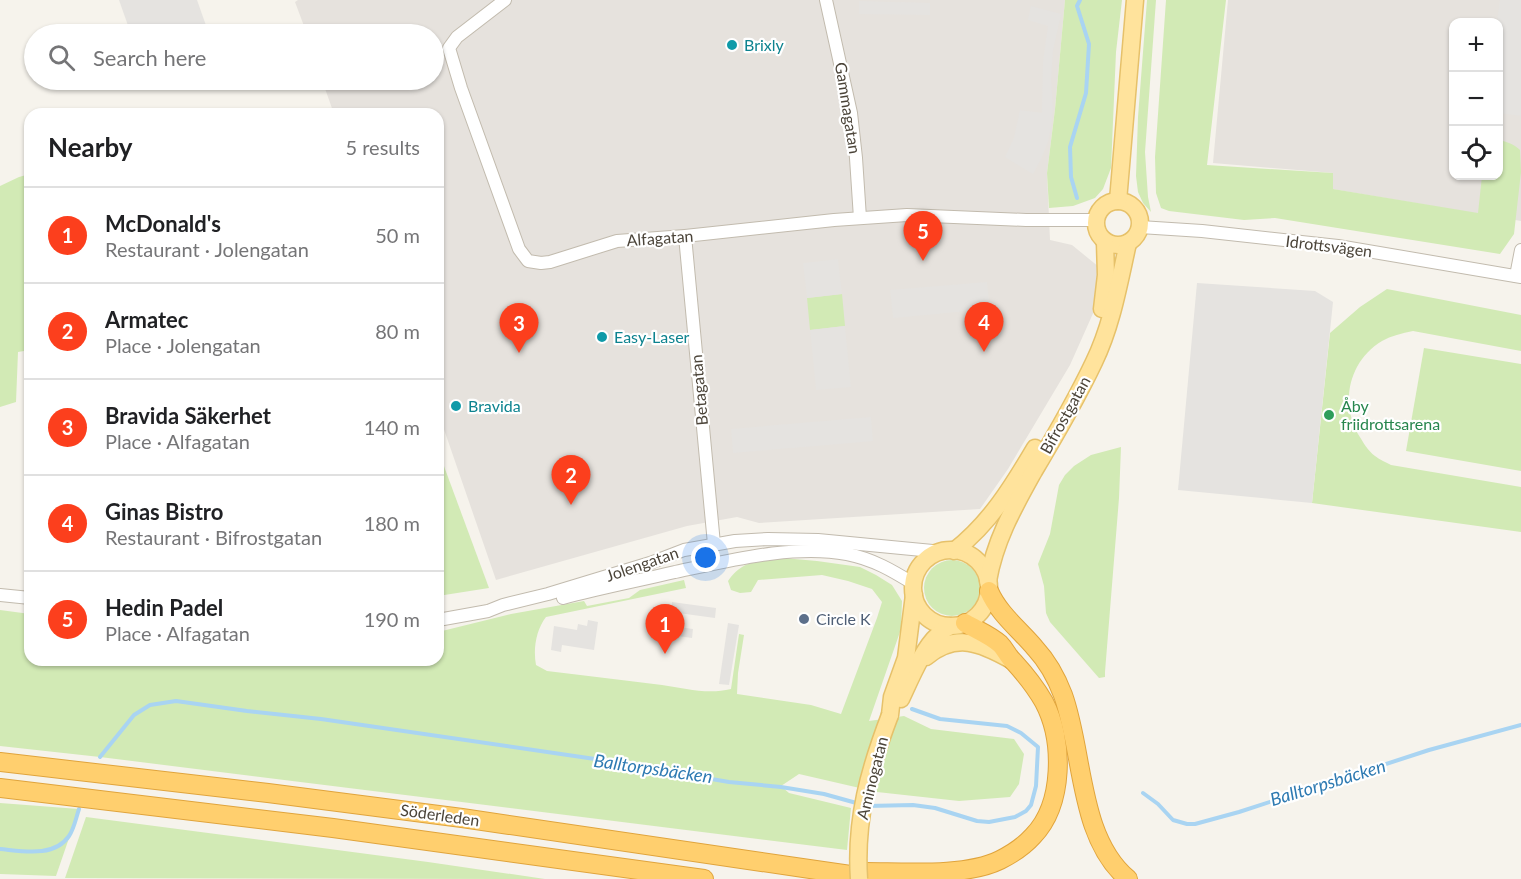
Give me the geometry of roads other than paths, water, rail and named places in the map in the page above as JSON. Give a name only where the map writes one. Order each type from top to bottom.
[{"type":"highway","points":[[988,586],[998,608],[1042,656],[1063,694],[1092,823],[1108,857],[1119,872],[1128,879]]},
{"type":"highway","points":[[837,873],[945,872],[973,869],[998,861],[1018,849],[1034,835],[1046,816],[1053,799],[1057,763],[1051,720],[1044,702],[1005,649],[986,634],[958,625]]},
{"type":"highway","name":"Söderleden","points":[[0,762],[462,818],[878,879]]},
{"type":"highway","name":"Söderleden","points":[[0,788],[333,828],[704,879]]},
{"type":"main road","points":[[1118,201],[1136,0]]},
{"type":"main road","points":[[1095,220],[1099,210],[1108,203],[1126,202],[1135,209],[1140,219],[1140,227]]},
{"type":"main road","name":"Bifrostgatan","points":[[914,590],[917,573],[923,564],[932,556],[948,551],[978,531],[1004,498],[1027,462],[1081,364],[1096,330],[1104,300],[1105,242],[1099,236],[1095,220]]},
{"type":"main road","name":"Bifrostgatan","points":[[958,625],[973,620],[987,600],[996,547],[1014,507],[1100,349],[1110,320],[1128,243],[1136,236],[1140,227]]},
{"type":"main road","points":[[1105,242],[1115,246],[1128,243]]},
{"type":"main road","points":[[948,551],[962,552],[976,560],[982,566],[988,586]]},
{"type":"main road","points":[[914,590],[920,609],[930,619],[943,625],[958,625]]},
{"type":"main road","name":"Aminogatan","points":[[859,879],[860,820],[868,780],[906,658],[914,590]]},
{"type":"main road","name":"Aminogatan","points":[[890,715],[932,641],[938,635],[958,625]]},
{"type":"main road","points":[[918,664],[939,648],[959,642],[982,645],[1011,660]]},
{"type":"street","name":"Alfagatan","points":[[505,0],[457,37],[449,48],[461,88],[519,249],[528,261],[550,262],[617,241],[860,218],[907,215],[1026,220],[1095,220]]},
{"type":"street","name":"Gammagatan","points":[[826,0],[848,94],[860,218]]},
{"type":"street","name":"Idrottsvägen","points":[[1140,227],[1202,231],[1338,246],[1519,277],[1521,250]]},
{"type":"street","name":"Betagatan","points":[[685,236],[714,544]]},
{"type":"street","name":"Jolengatan","points":[[444,619],[488,611],[548,594],[650,563],[684,550],[735,541],[818,540],[948,551]]},
{"type":"street","name":"Jolengatan","points":[[488,611],[504,612],[717,563],[780,553],[847,554],[881,564],[914,590]]},
{"type":"street","points":[[0,595],[24,597]]},
{"type":"waterway","points":[[1077,198],[1071,177],[1070,147],[1086,93],[1089,44],[1077,6],[1080,0]]},
{"type":"waterway","name":"Balltorpsbäcken","points":[[100,757],[134,715],[150,705],[176,701],[321,719],[595,759],[729,782],[781,787],[824,794],[860,804]]},
{"type":"waterway","name":"Balltorpsbäcken","points":[[867,806],[913,805],[935,808],[977,821],[989,822],[1015,817],[1031,805],[1036,786],[1038,747],[1021,733],[1007,726],[940,719],[912,709]]},
{"type":"waterway","name":"Balltorpsbäcken","points":[[1143,793],[1158,804],[1173,820],[1195,824],[1239,812],[1429,750],[1521,725]]},
{"type":"waterway","name":"Balltorpsbäcken","points":[[0,849],[37,852],[55,848],[69,836],[79,809]]},
{"type":"place","name":"Brixly","points":[[732,45]]},
{"type":"place","name":"Hedin Padel","points":[[923,261]]},
{"type":"place","name":"Easy-Laser","points":[[602,337]]},
{"type":"place","name":"Ginas Bistro","points":[[984,352]]},
{"type":"place","name":"Bravida Säkerhet","points":[[519,353]]},
{"type":"place","name":"Bravida","points":[[456,406]]},
{"type":"place","name":"Åby friidrottsarena","points":[[1329,415]]},
{"type":"place","name":"Armatec","points":[[571,505]]},
{"type":"place","name":"Circle K","points":[[804,619]]},
{"type":"place","name":"McDonald's","points":[[665,654]]}]
